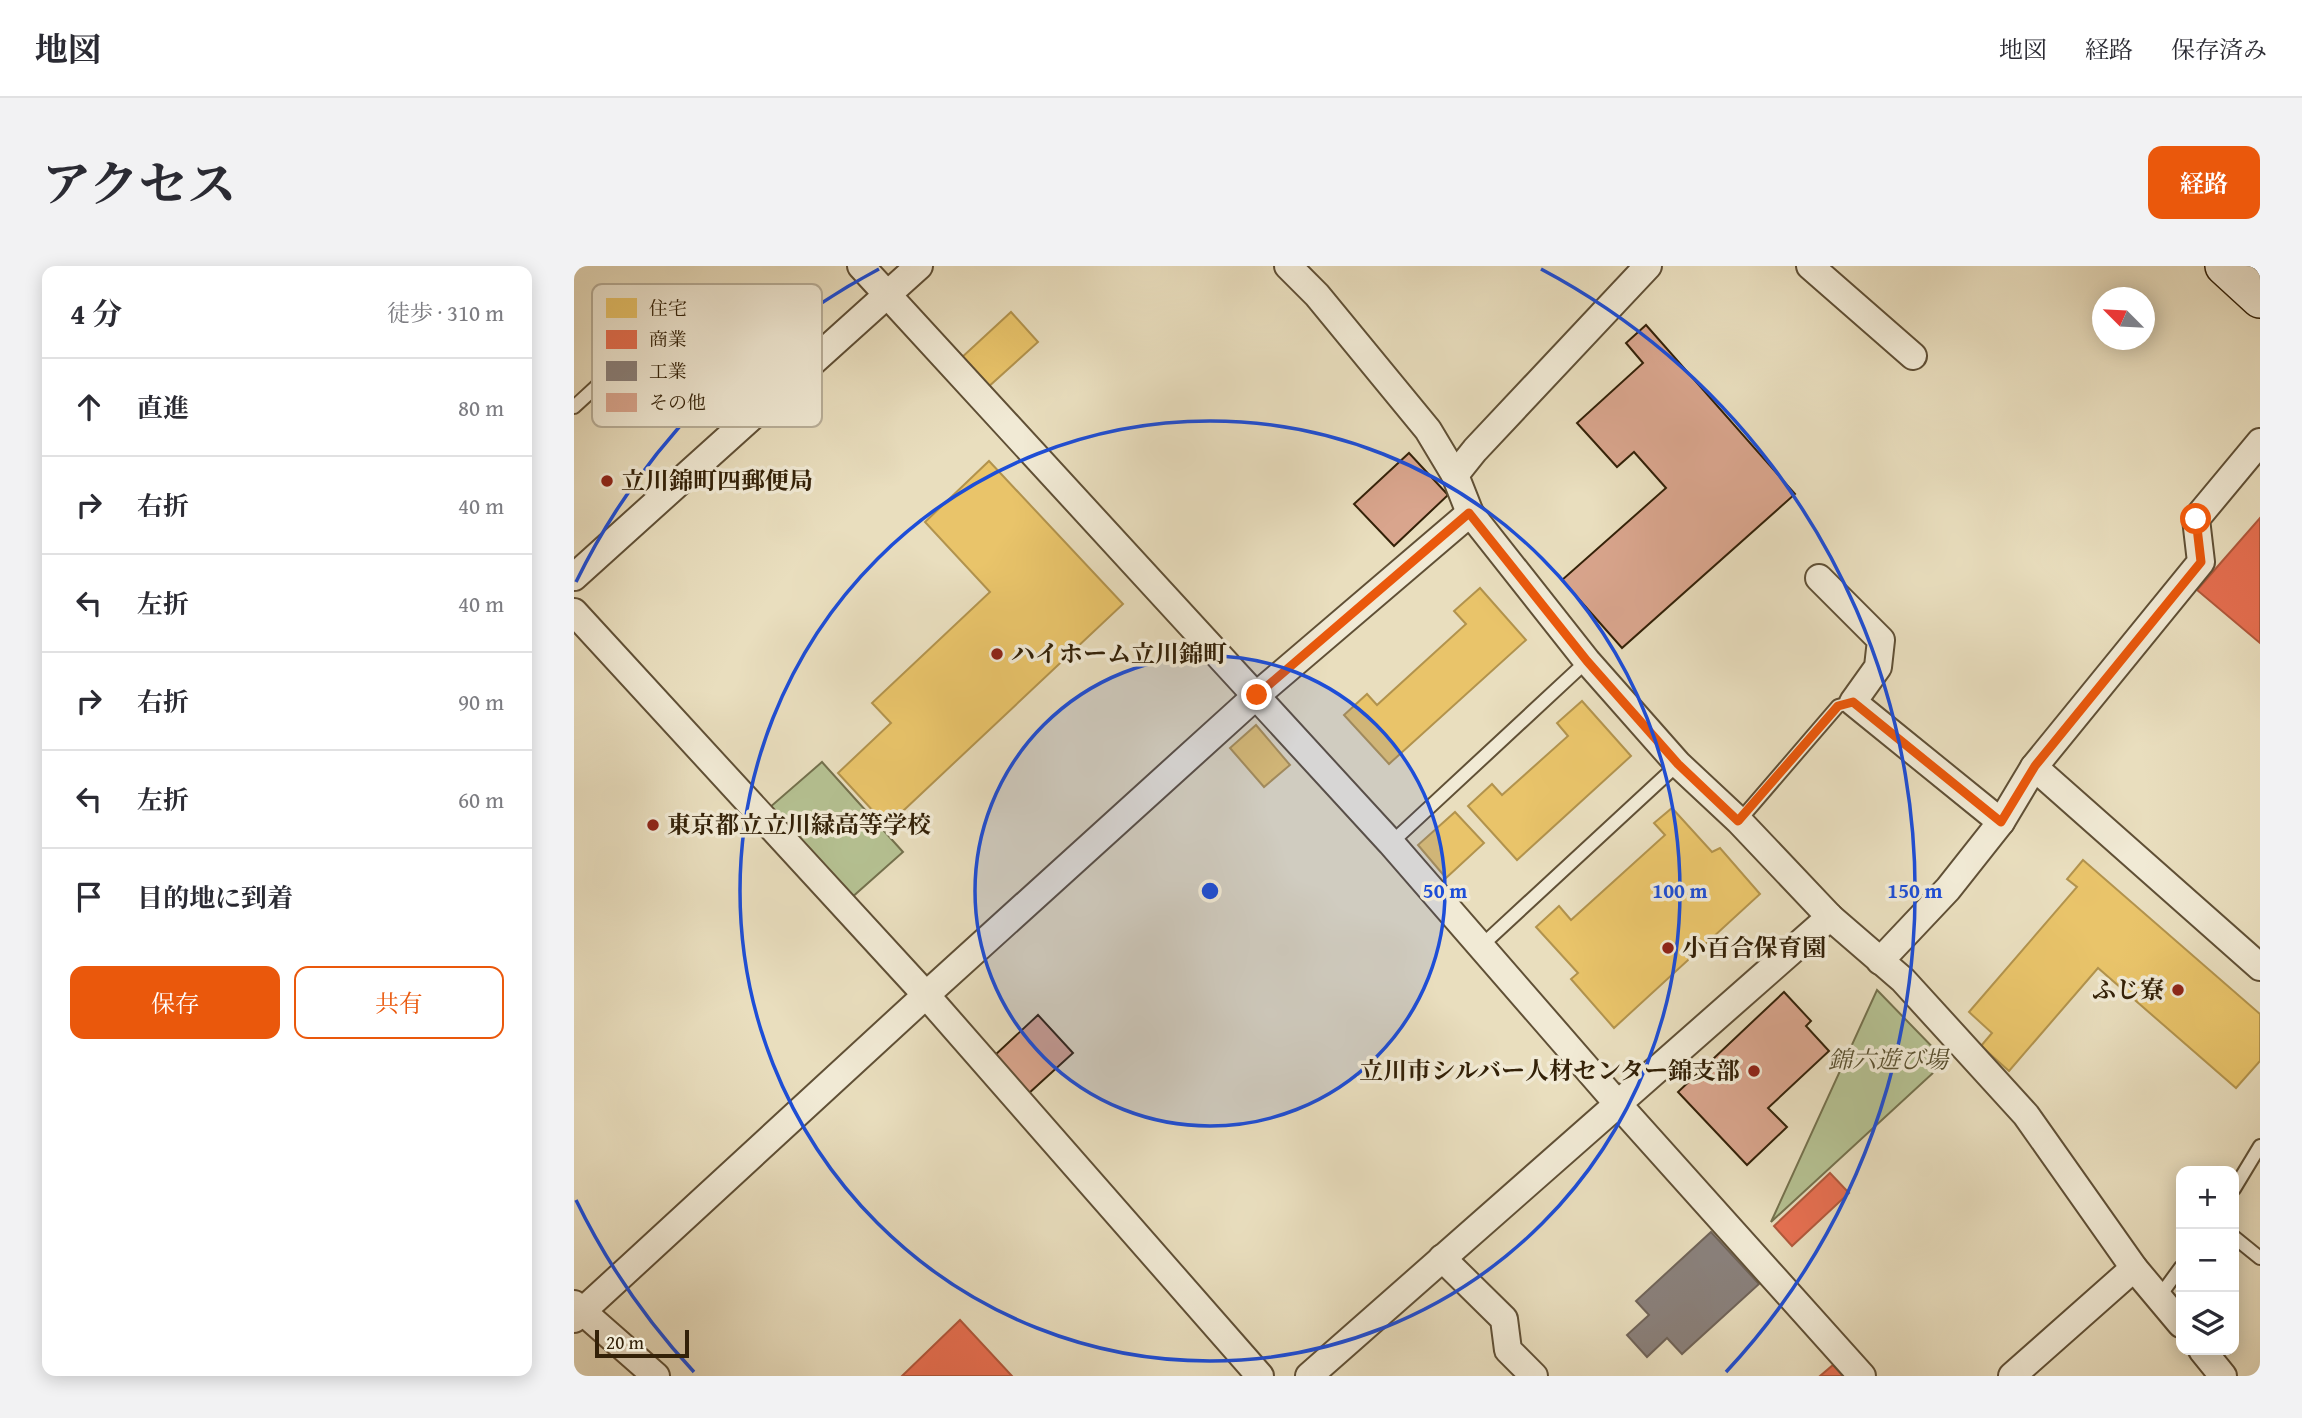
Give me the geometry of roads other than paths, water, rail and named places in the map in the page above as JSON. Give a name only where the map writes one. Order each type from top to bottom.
[{"type":"street","points":[[861,266],[1391,843],[1480,947],[1862,1376]]},
{"type":"street","points":[[822,353],[919,266]]},
{"type":"street","points":[[1288,266],[1317,295],[1428,430],[1455,475],[1469,513],[1587,661],[1678,764],[1738,821],[1830,917],[1903,980],[2026,1115],[2134,1268],[2176,1318]]},
{"type":"street","points":[[1455,475],[1475,450],[1648,266]]},
{"type":"street","points":[[1810,266],[1913,356]]},
{"type":"street","points":[[574,577],[740,427]]},
{"type":"street","points":[[1880,961],[1948,889],[2001,822],[2035,766],[2201,562],[2196,519],[2260,442]]},
{"type":"street","points":[[656,1376],[577,1312],[1257,695],[1469,513]]},
{"type":"street","points":[[1819,578],[1881,640],[1878,667],[1853,702],[2001,822]]},
{"type":"street","points":[[574,612],[926,995],[1260,1376]]},
{"type":"street","points":[[2035,766],[2260,967]]},
{"type":"street","points":[[1309,1376],[1830,917]]},
{"type":"street","points":[[1442,1258],[1504,1319],[1508,1350],[1534,1376]]},
{"type":"street","points":[[2012,1376],[2134,1268]]},
{"type":"street","points":[[2206,1355],[2223,1376]]},
{"type":"lane","points":[[574,407],[592,390]]},
{"type":"lane","points":[[1391,843],[1587,661]]},
{"type":"lane","points":[[1738,821],[1838,706],[1853,702]]},
{"type":"lane","points":[[1480,947],[1678,764]]},
{"type":"lane","points":[[2239,1181],[2260,1146]]},
{"type":"lane","points":[[2239,1241],[2260,1258]]},
{"type":"lane","points":[[2159,1297],[2176,1273]]},
{"type":"place","name":"立川錦町四郵便局","points":[[607,481]]},
{"type":"place","name":"ハイホーム立川錦町","points":[[997,654]]},
{"type":"place","name":"東京都立立川緑高等学校","points":[[653,825]]},
{"type":"place","name":"小百合保育園","points":[[1668,948]]},
{"type":"place","name":"ふじ寮","points":[[2178,990]]},
{"type":"place","name":"立川市シルバー人材センター錦支部","points":[[1754,1071]]},
{"type":"park label","name":"錦六遊び場","points":[[1888,1060]]}]
